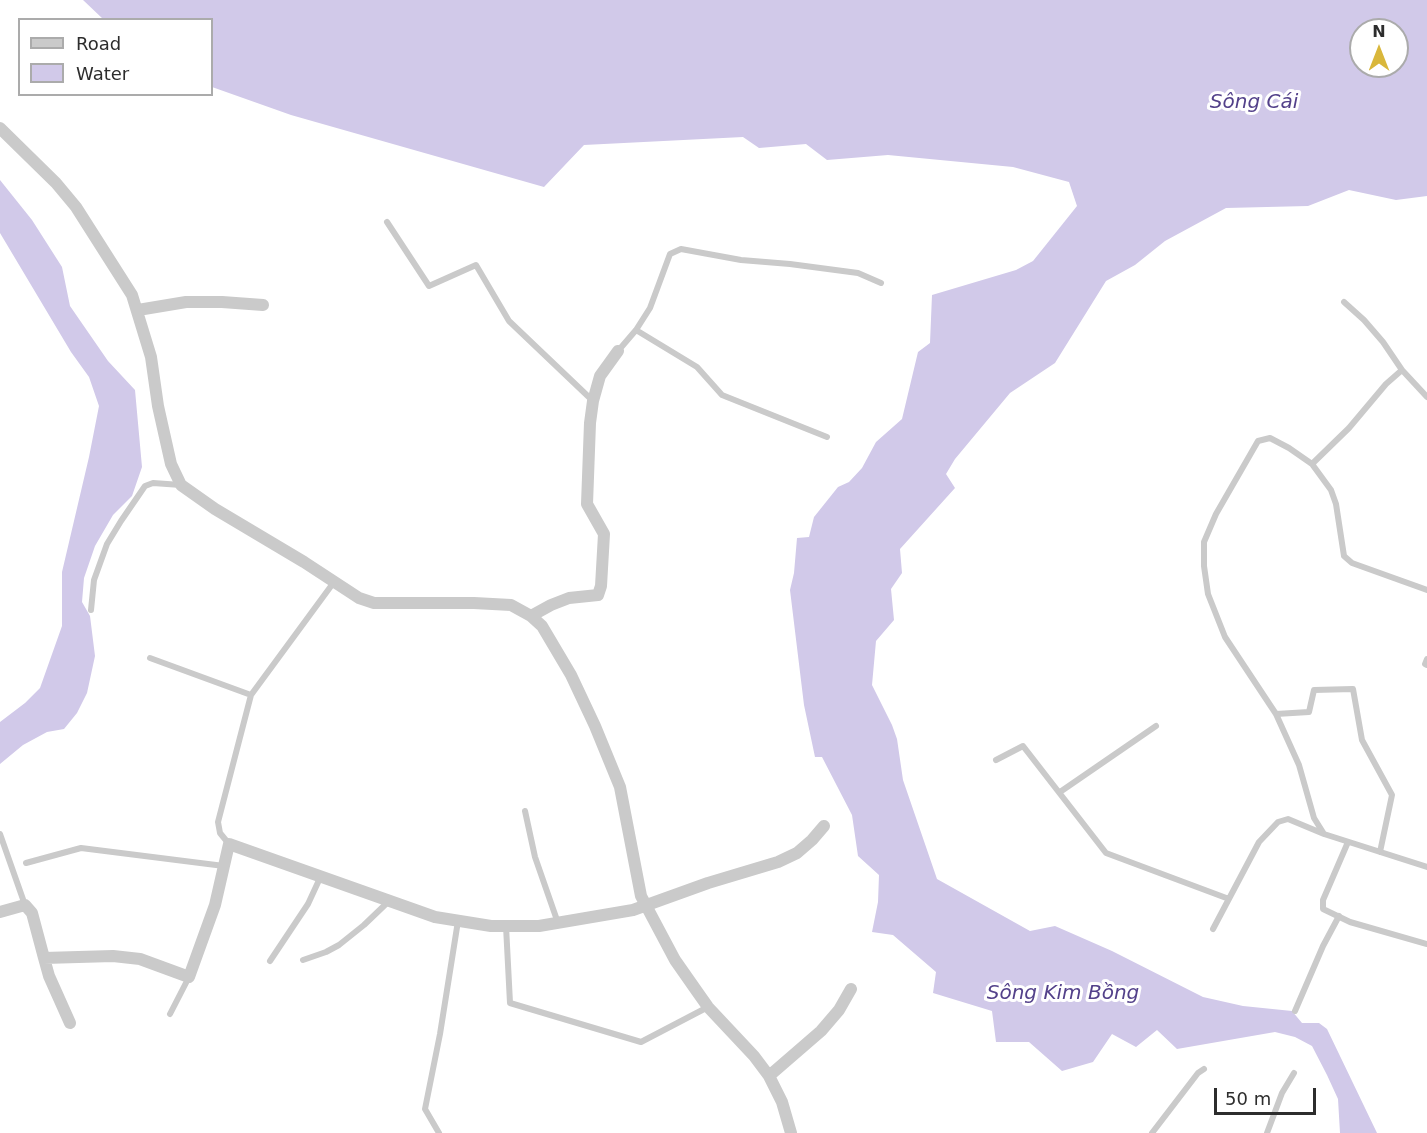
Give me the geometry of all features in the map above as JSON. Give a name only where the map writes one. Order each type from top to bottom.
[{"type":"street","points":[[0,128],[56,183],[75,207],[132,295],[151,357],[158,406],[171,464],[181,485],[215,509],[286,550],[359,598],[374,603],[512,605],[531,616],[542,626],[552,639],[595,726],[620,787],[641,896],[675,960],[708,1007],[754,1056],[769,1076],[782,1102],[791,1133]]},
{"type":"street","points":[[138,310],[186,302],[263,305]]},
{"type":"street","points":[[531,616],[569,598],[598,595],[601,586],[603,534],[587,504],[588,461],[593,401],[600,376],[618,351]]},
{"type":"street","points":[[44,958],[113,956],[140,959],[189,977],[215,905],[229,844],[435,917],[506,926],[539,926],[647,907],[708,884],[778,862],[797,853],[824,826]]},
{"type":"street","points":[[0,912],[25,905],[32,913],[49,976],[70,1023]]},
{"type":"street","points":[[769,1076],[821,1031],[839,1010],[851,989]]},
{"type":"lane","points":[[387,222],[429,286],[476,266],[509,321],[593,401]]},
{"type":"lane","points":[[618,351],[651,308],[670,254],[681,249],[741,260],[858,273],[881,283]]},
{"type":"lane","points":[[1344,302],[1377,335],[1402,370],[1427,397]]},
{"type":"lane","points":[[636,330],[697,367],[722,395],[826,437]]},
{"type":"lane","points":[[1312,464],[1343,434],[1386,384],[1402,370]]},
{"type":"lane","points":[[1324,834],[1314,818],[1299,765],[1276,714],[1225,637],[1209,594],[1204,566],[1204,543],[1216,514],[1258,441],[1270,438],[1312,464],[1334,497],[1344,556],[1352,563],[1427,590]]},
{"type":"lane","points":[[91,610],[94,580],[107,544],[120,520],[145,486],[153,483],[181,485]]},
{"type":"lane","points":[[229,844],[220,833],[218,822],[251,695],[334,582]]},
{"type":"lane","points":[[150,658],[251,695]]},
{"type":"lane","points":[[1427,659],[1427,665]]},
{"type":"lane","points":[[1276,714],[1309,712],[1314,690],[1353,688],[1362,740],[1392,795],[1380,852]]},
{"type":"lane","points":[[1060,792],[1156,726]]},
{"type":"lane","points":[[996,760],[1023,746],[1106,853],[1229,898]]},
{"type":"lane","points":[[525,812],[535,857],[558,924]]},
{"type":"lane","points":[[1213,929],[1259,842],[1278,822],[1288,819],[1324,834],[1427,867]]},
{"type":"lane","points":[[0,834],[25,905]]},
{"type":"lane","points":[[1348,842],[1323,900],[1323,909],[1350,922],[1427,944]]},
{"type":"lane","points":[[26,863],[81,848],[225,866]]},
{"type":"lane","points":[[270,961],[308,904],[320,878]]},
{"type":"lane","points":[[303,960],[339,945],[388,902]]},
{"type":"lane","points":[[1295,1011],[1323,946],[1339,916]]},
{"type":"lane","points":[[439,1133],[424,1109],[440,1034],[458,921]]},
{"type":"lane","points":[[506,926],[510,1003],[641,1042],[708,1007]]},
{"type":"lane","points":[[170,1014],[189,977]]},
{"type":"lane","points":[[1152,1133],[1184,1090],[1204,1069]]},
{"type":"lane","points":[[1267,1133],[1282,1093],[1294,1073]]},
{"type":"water","name":"Sông Cái","points":[[83,0],[1427,0],[1427,196],[1396,200],[1349,190],[1308,206],[1226,208],[1165,241],[1135,265],[1106,281],[1055,363],[1010,393],[955,459],[946,474],[955,488],[900,549],[902,573],[891,589],[894,620],[876,641],[872,685],[897,739],[903,780],[937,879],[1030,931],[1055,926],[1112,951],[1203,997],[1243,1006],[1292,1011],[1302,1023],[1319,1023],[1327,1029],[1377,1133],[1340,1133],[1338,1099],[1312,1046],[1295,1037],[1275,1032],[1177,1049],[1157,1030],[1136,1047],[1112,1034],[1093,1062],[1062,1071],[1029,1042],[996,1042],[992,1011],[933,993],[936,972],[893,935],[872,932],[878,902],[879,875],[858,856],[852,815],[822,757],[815,757],[804,705],[790,590],[797,538],[809,537],[814,517],[838,487],[849,482],[862,468],[876,442],[902,419],[918,352],[930,343],[932,295],[1016,270],[1033,261],[1077,206],[1069,182],[1013,167],[888,155],[827,160],[806,144],[759,148],[743,137],[584,145],[544,187],[291,115],[213,87],[213,18],[102,18]]},
{"type":"water","points":[[0,180],[32,220],[62,267],[70,306],[108,361],[135,390],[142,467],[132,496],[113,515],[95,546],[84,578],[82,602],[90,616],[95,656],[87,693],[77,713],[64,729],[47,732],[23,745],[0,764],[0,722],[40,688],[62,626],[62,572],[99,406],[89,377],[71,352],[0,233]]},
{"type":"water label","name":"Sông Kim Bồng","points":[[1063,994]]}]
